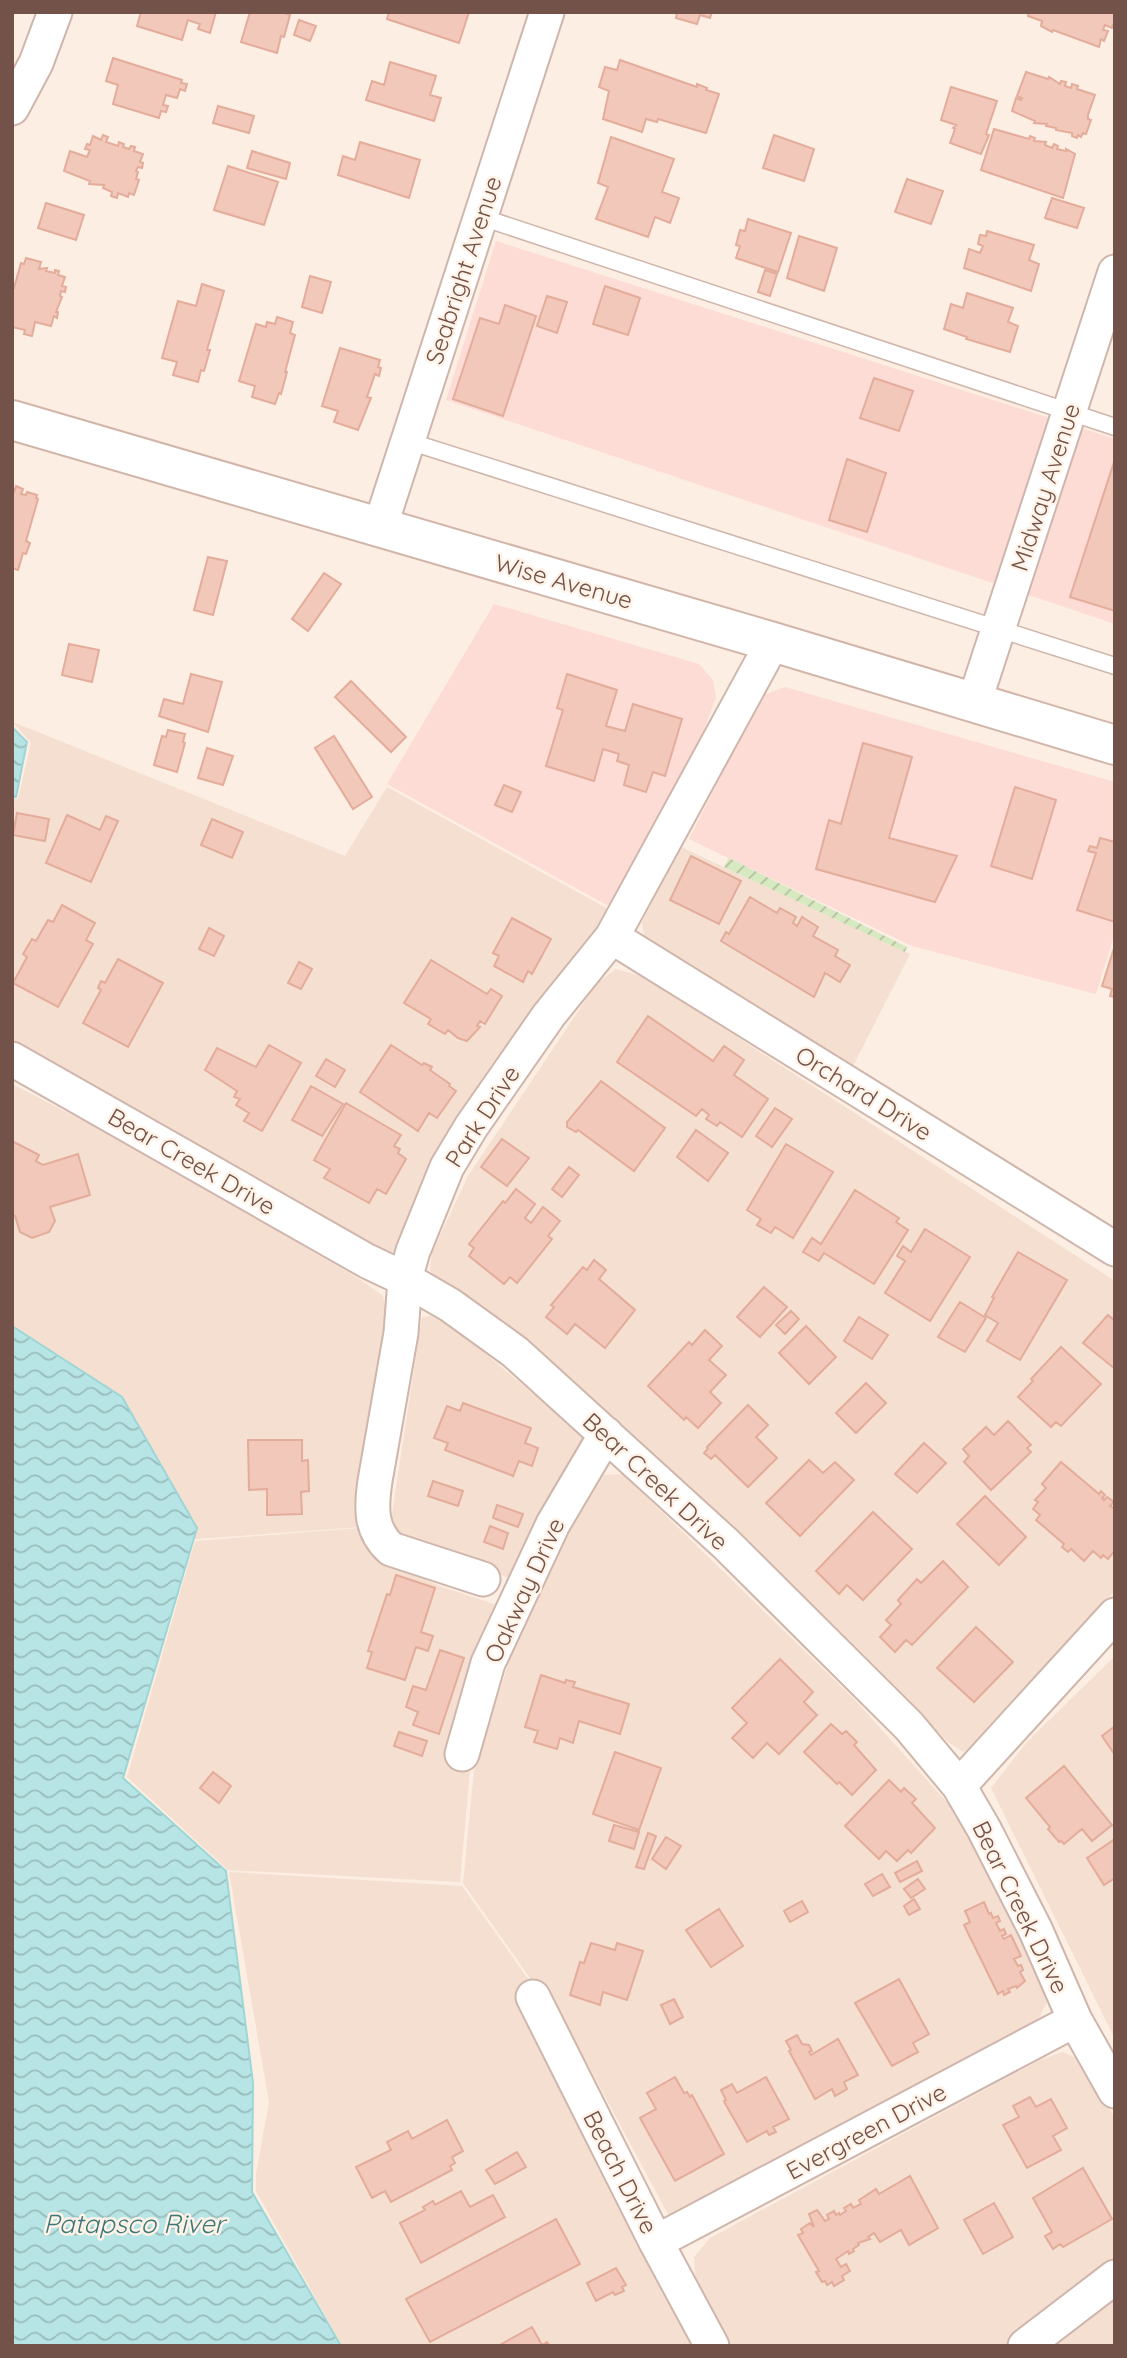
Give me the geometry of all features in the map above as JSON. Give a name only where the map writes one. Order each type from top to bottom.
[{"type":"main road","name":"Wise Avenue","points":[[12,420],[773,642],[1115,746]]},
{"type":"street","points":[[12,108],[36,63],[55,12]]},
{"type":"street","name":"Seabright Avenue","points":[[380,527],[547,12]]},
{"type":"street","name":"Midway Avenue","points":[[974,703],[1115,272]]},
{"type":"street","name":"Park Drive","points":[[483,1579],[391,1549],[380,1539],[374,1524],[372,1502],[375,1481],[401,1333],[405,1279],[413,1251],[447,1167],[471,1127],[549,1015],[612,937],[773,642]]},
{"type":"street","name":"Orchard Drive","points":[[612,937],[1115,1249]]},
{"type":"street","name":"Bear Creek Drive","points":[[12,1059],[366,1261],[405,1279],[450,1305],[515,1352],[726,1544],[900,1716],[959,1786],[1036,1931],[1075,2020],[1115,2091]]},
{"type":"street","name":"Oakway Drive","points":[[463,1754],[488,1663],[553,1524],[606,1434]]},
{"type":"street","points":[[959,1786],[1115,1615]]},
{"type":"street","name":"Beach Drive","points":[[533,1997],[656,2242],[712,2346]]},
{"type":"street","name":"Evergreen Drive","points":[[656,2242],[1075,2020]]},
{"type":"street","points":[[1026,2346],[1115,2277]]},
{"type":"lane","points":[[481,217],[1115,427]]},
{"type":"lane","points":[[408,440],[1115,666]]},
{"type":"shaded area","points":[[496,241],[1115,439],[1115,624],[446,400]]},
{"type":"shaded area","points":[[494,604],[699,664],[713,680],[716,697],[704,730],[659,824],[612,908],[387,784]]},
{"type":"shaded area","points":[[785,687],[1115,782],[1115,932],[1096,994],[912,946],[689,839],[761,696]]},
{"type":"shaded area","points":[[13,722],[345,856],[387,787],[610,910],[400,1250],[378,1255],[252,1176],[12,1041],[12,799],[18,799],[31,743]]},
{"type":"shaded area","points":[[681,847],[910,954],[851,1070],[651,945],[644,936],[642,922]]},
{"type":"shaded area","points":[[616,969],[644,977],[1115,1281],[1115,1590],[988,1736],[963,1752],[948,1742],[570,1377],[437,1283],[430,1270],[432,1253],[468,1176],[597,983]]},
{"type":"shaded area","points":[[12,1084],[134,1147],[361,1280],[383,1296],[389,1329],[361,1527],[183,1540],[12,1340]]},
{"type":"shaded area","points":[[431,1316],[449,1323],[583,1436],[592,1448],[511,1579],[389,1533],[422,1317]]},
{"type":"shaded area","points":[[623,1474],[854,1699],[961,1818],[1050,1995],[1035,2027],[670,2218],[578,2046],[463,1883],[474,1770],[530,1597],[604,1475]]},
{"type":"shaded area","points":[[360,1528],[388,1563],[442,1587],[497,1605],[453,1751],[464,1771],[470,1770],[460,1882],[228,1870],[127,1777],[195,1541]]},
{"type":"shaded area","points":[[1115,1656],[1115,2039],[991,1788],[1027,1742]]},
{"type":"shaded area","points":[[229,1872],[462,1886],[538,1993],[522,2003],[585,2139],[696,2346],[342,2346],[256,2191],[256,2174],[269,2102]]},
{"type":"shaded area","points":[[1063,2052],[1084,2062],[1115,2119],[1115,2262],[1063,2306],[1004,2346],[728,2346],[696,2287],[694,2257],[710,2238],[1040,2060]]},
{"type":"shaded area","points":[[1115,2300],[1115,2346],[1054,2346],[1061,2342]]},
{"type":"green space","points":[[729,858],[907,947],[905,952],[724,867]]},
{"type":"water","points":[[12,727],[27,742],[16,797],[12,797]]},
{"type":"water","name":"Patapsco River","points":[[12,1326],[122,1397],[197,1528],[123,1778],[226,1871],[253,2083],[252,2192],[341,2346],[12,2346]]},
{"type":"building","points":[[141,12],[216,12],[210,33],[198,29],[200,24],[188,20],[182,40],[137,26]]},
{"type":"building","points":[[250,12],[282,12],[290,15],[277,53],[241,42]]},
{"type":"building","points":[[389,12],[469,12],[459,43],[387,19]]},
{"type":"building","points":[[671,12],[712,12],[710,18],[700,15],[697,24],[676,18],[677,14]]},
{"type":"building","points":[[1029,12],[1115,12],[1115,20],[1112,28],[1105,25],[1103,30],[1108,31],[1104,41],[1101,39],[1099,47],[1053,30],[1052,32],[1041,26],[1042,21],[1028,16]]},
{"type":"building","points":[[299,20],[316,26],[310,41],[294,35]]},
{"type":"building","points":[[113,58],[182,80],[181,83],[187,84],[185,91],[180,89],[177,98],[166,95],[163,105],[168,106],[166,112],[161,111],[159,118],[113,104],[118,85],[106,81]]},
{"type":"building","points":[[620,60],[697,87],[697,84],[719,94],[706,133],[658,119],[657,122],[646,119],[642,132],[603,119],[609,91],[599,87],[605,67],[617,70]]},
{"type":"building","points":[[390,62],[436,76],[430,95],[441,98],[434,121],[366,100],[372,81],[384,85]]},
{"type":"building","points":[[1026,72],[1048,79],[1049,77],[1060,84],[1061,81],[1066,82],[1065,86],[1071,88],[1072,84],[1078,86],[1077,89],[1095,95],[1088,115],[1091,120],[1086,134],[1083,133],[1081,137],[1078,135],[1077,138],[1072,136],[1072,133],[1056,130],[1046,126],[1047,124],[1034,123],[1035,121],[1012,111],[1016,98],[1022,98],[1017,96]]},
{"type":"building","points":[[951,87],[997,101],[986,134],[989,135],[981,154],[950,143],[956,125],[941,120]]},
{"type":"building","points":[[218,106],[254,116],[249,133],[213,123]]},
{"type":"building","points":[[994,129],[1029,139],[1030,136],[1035,138],[1034,141],[1046,142],[1045,145],[1052,148],[1054,144],[1058,146],[1057,149],[1066,149],[1075,154],[1063,198],[981,170]]},
{"type":"building","points":[[103,135],[108,137],[106,142],[118,146],[119,142],[129,149],[131,146],[135,147],[134,151],[143,154],[140,162],[143,163],[142,168],[138,167],[136,171],[136,179],[139,180],[134,195],[129,193],[128,197],[118,193],[117,198],[111,196],[112,192],[103,188],[104,185],[89,184],[90,181],[64,171],[70,151],[87,157],[90,150],[85,149],[87,144],[90,145],[93,136],[101,140]]},
{"type":"building","points":[[774,135],[814,149],[804,181],[763,168]]},
{"type":"building","points":[[611,137],[674,159],[662,192],[679,198],[670,223],[655,217],[648,237],[596,219],[608,187],[598,183]]},
{"type":"building","points":[[360,142],[420,160],[409,198],[338,175],[343,156],[355,160]]},
{"type":"building","points":[[252,151],[290,163],[286,179],[247,168]]},
{"type":"building","points":[[228,166],[278,182],[264,225],[214,210]]},
{"type":"building","points":[[907,179],[943,191],[931,224],[895,212]]},
{"type":"building","points":[[1052,198],[1084,208],[1077,228],[1045,218]]},
{"type":"building","points":[[46,203],[84,215],[76,240],[38,228]]},
{"type":"building","points":[[748,219],[791,233],[778,272],[736,258],[740,246],[736,245],[740,230],[745,231]]},
{"type":"building","points":[[987,231],[1034,245],[1029,260],[1039,264],[1031,291],[964,268],[969,249],[980,253],[983,246],[978,244],[980,235],[986,236]]},
{"type":"building","points":[[799,236],[837,248],[824,291],[787,278]]},
{"type":"building","points":[[26,258],[41,262],[39,269],[47,268],[46,271],[55,273],[55,270],[59,271],[58,275],[65,277],[62,286],[66,287],[65,292],[61,291],[57,318],[54,316],[51,326],[35,322],[32,336],[24,334],[25,330],[12,327],[12,288],[21,263],[24,264]]},
{"type":"building","points":[[765,270],[777,274],[770,296],[758,292]]},
{"type":"building","points":[[310,276],[331,282],[322,313],[302,307]]},
{"type":"building","points":[[202,284],[224,291],[207,350],[210,350],[204,371],[201,370],[198,382],[173,375],[177,362],[162,358],[178,301],[196,306]]},
{"type":"building","points":[[605,286],[640,298],[628,335],[593,324]]},
{"type":"building","points":[[967,293],[1013,308],[1008,322],[1018,326],[1010,352],[966,339],[967,337],[944,329],[951,304],[963,308]]},
{"type":"building","points":[[547,296],[567,302],[557,333],[537,326]]},
{"type":"building","points":[[505,305],[536,316],[503,416],[453,399],[480,318],[499,324]]},
{"type":"building","points":[[277,317],[293,322],[290,333],[295,335],[281,394],[279,393],[275,404],[252,397],[255,386],[239,381],[256,324],[266,327],[267,322],[275,324]]},
{"type":"building","points":[[340,348],[380,360],[379,376],[375,374],[367,397],[371,398],[358,430],[334,422],[338,411],[322,406]]},
{"type":"building","points":[[874,378],[913,391],[899,431],[860,418]]},
{"type":"building","points":[[847,459],[886,473],[867,532],[829,520]]},
{"type":"building","points":[[1115,459],[1115,611],[1070,597]]},
{"type":"building","points":[[16,486],[23,489],[21,494],[26,495],[27,492],[37,495],[38,499],[26,541],[30,543],[26,554],[23,553],[18,570],[12,568],[12,491],[14,492]]},
{"type":"building","points":[[208,557],[227,561],[213,615],[194,610]]},
{"type":"building","points":[[324,573],[341,584],[308,631],[292,619]]},
{"type":"building","points":[[69,644],[99,650],[92,682],[62,675]]},
{"type":"building","points":[[191,674],[222,682],[208,732],[159,716],[164,699],[183,704]]},
{"type":"building","points":[[567,674],[617,690],[606,726],[625,731],[633,704],[682,719],[665,776],[653,772],[646,792],[624,785],[629,765],[617,761],[619,754],[603,749],[594,781],[546,766],[563,710],[557,708]]},
{"type":"building","points":[[351,681],[406,737],[391,752],[335,697]]},
{"type":"building","points":[[168,730],[185,734],[177,772],[154,765],[162,736],[166,737]]},
{"type":"building","points":[[334,736],[372,797],[353,809],[315,748]]},
{"type":"building","points":[[863,743],[912,757],[889,838],[957,856],[935,902],[816,869],[829,820],[841,824]]},
{"type":"building","points":[[207,748],[233,756],[223,785],[198,778]]},
{"type":"building","points":[[504,785],[521,792],[512,812],[495,805]]},
{"type":"building","points":[[1015,787],[1056,800],[1032,879],[991,866]]},
{"type":"building","points":[[17,813],[49,819],[45,841],[13,835]]},
{"type":"building","points":[[67,815],[100,830],[106,816],[118,821],[91,882],[46,863]]},
{"type":"building","points":[[212,819],[243,832],[232,858],[201,845]]},
{"type":"building","points":[[1100,838],[1115,842],[1115,922],[1077,910],[1096,853],[1088,851],[1090,846],[1097,848]]},
{"type":"building","points":[[691,856],[741,881],[719,924],[670,900]]},
{"type":"building","points":[[750,897],[777,913],[780,908],[796,917],[793,923],[797,926],[802,917],[818,927],[813,936],[838,950],[835,956],[850,965],[840,982],[825,973],[814,997],[721,941],[726,932],[729,934]]},
{"type":"building","points":[[62,905],[95,923],[86,940],[93,944],[58,1007],[13,983],[27,957],[23,954],[32,939],[36,941],[48,920],[53,922]]},
{"type":"building","points":[[512,918],[551,939],[532,974],[528,971],[523,982],[494,966],[499,956],[493,953]]},
{"type":"building","points":[[209,928],[224,936],[214,956],[199,949]]},
{"type":"building","points":[[1115,945],[1115,997],[1110,996],[1112,989],[1102,986]]},
{"type":"building","points":[[118,959],[163,983],[128,1047],[83,1023],[101,990],[98,988],[101,981],[105,983]]},
{"type":"building","points":[[431,960],[487,994],[491,989],[502,996],[485,1024],[480,1021],[477,1026],[480,1027],[467,1041],[448,1030],[445,1034],[428,1024],[431,1019],[404,1003]]},
{"type":"building","points":[[299,962],[312,969],[301,989],[288,983]]},
{"type":"building","points":[[648,1016],[713,1061],[724,1046],[744,1060],[734,1075],[768,1099],[742,1137],[720,1122],[717,1126],[706,1119],[709,1115],[702,1109],[696,1116],[617,1062]]},
{"type":"building","points":[[269,1045],[301,1063],[262,1131],[244,1121],[249,1113],[236,1105],[240,1099],[234,1097],[237,1091],[205,1070],[217,1048],[256,1067]]},
{"type":"building","points":[[391,1045],[422,1065],[424,1063],[432,1067],[430,1070],[456,1091],[437,1118],[429,1113],[418,1131],[360,1092]]},
{"type":"building","points":[[326,1059],[345,1070],[335,1087],[316,1076]]},
{"type":"building","points":[[601,1081],[665,1128],[634,1171],[578,1130],[576,1132],[567,1127],[567,1122]]},
{"type":"building","points":[[311,1086],[343,1104],[322,1136],[292,1120]]},
{"type":"building","points":[[346,1103],[401,1135],[394,1146],[400,1149],[398,1153],[406,1159],[386,1194],[377,1189],[369,1203],[324,1178],[330,1169],[314,1160]]},
{"type":"building","points":[[775,1108],[792,1119],[772,1147],[756,1136]]},
{"type":"building","points":[[696,1130],[728,1153],[708,1181],[677,1157]]},
{"type":"building","points":[[502,1139],[529,1158],[507,1186],[481,1167]]},
{"type":"building","points":[[12,1141],[39,1155],[36,1161],[43,1165],[78,1154],[90,1195],[50,1207],[55,1221],[49,1232],[32,1238],[20,1232],[12,1214]]},
{"type":"building","points":[[786,1144],[833,1172],[793,1238],[775,1227],[771,1233],[757,1225],[761,1219],[747,1210]]},
{"type":"building","points":[[569,1167],[579,1175],[562,1197],[552,1189]]},
{"type":"building","points":[[516,1189],[535,1204],[525,1218],[531,1223],[543,1207],[560,1221],[548,1236],[552,1239],[517,1283],[510,1277],[504,1284],[469,1256],[474,1248],[469,1244]]},
{"type":"building","points":[[855,1190],[899,1218],[896,1222],[908,1230],[874,1284],[824,1253],[819,1261],[803,1252],[812,1238],[821,1244]]},
{"type":"building","points":[[925,1229],[970,1257],[930,1321],[885,1293],[905,1261],[897,1256],[903,1246],[911,1252]]},
{"type":"building","points":[[1018,1252],[1067,1280],[1020,1360],[987,1341],[998,1323],[985,1315],[994,1298],[992,1297]]},
{"type":"building","points":[[594,1260],[606,1270],[599,1279],[635,1310],[605,1348],[575,1324],[567,1334],[546,1317],[554,1307],[551,1305],[583,1267],[587,1270]]},
{"type":"building","points":[[764,1287],[787,1307],[760,1337],[737,1317]]},
{"type":"building","points":[[960,1302],[986,1318],[965,1352],[938,1337]]},
{"type":"building","points":[[791,1311],[799,1319],[785,1334],[776,1325]]},
{"type":"building","points":[[1108,1315],[1115,1321],[1115,1369],[1083,1343]]},
{"type":"building","points":[[859,1317],[888,1335],[872,1359],[844,1341]]},
{"type":"building","points":[[806,1326],[836,1357],[809,1384],[779,1353]]},
{"type":"building","points":[[705,1330],[722,1346],[709,1360],[726,1375],[710,1392],[721,1403],[698,1428],[686,1417],[684,1420],[648,1386],[689,1342],[692,1345]]},
{"type":"building","points":[[1061,1347],[1101,1384],[1061,1426],[1056,1422],[1051,1427],[1018,1397]]},
{"type":"building","points":[[866,1383],[886,1403],[856,1433],[836,1413]]},
{"type":"building","points":[[463,1403],[531,1428],[525,1443],[538,1448],[532,1466],[519,1461],[513,1476],[445,1450],[448,1443],[434,1438],[447,1406],[460,1411]]},
{"type":"building","points":[[748,1405],[768,1425],[756,1437],[777,1458],[748,1487],[715,1455],[711,1459],[704,1453]]},
{"type":"building","points":[[1008,1421],[1031,1445],[1027,1448],[1031,1452],[991,1490],[964,1462],[969,1456],[963,1449],[986,1427],[994,1435]]},
{"type":"building","points":[[248,1440],[302,1440],[302,1461],[308,1460],[309,1491],[301,1492],[302,1514],[267,1515],[267,1489],[249,1490]]},
{"type":"building","points":[[924,1443],[946,1463],[917,1493],[895,1474]]},
{"type":"building","points":[[809,1460],[823,1473],[835,1462],[854,1480],[800,1536],[766,1503]]},
{"type":"building","points":[[1061,1462],[1099,1494],[1101,1491],[1105,1495],[1102,1498],[1104,1500],[1107,1497],[1114,1502],[1110,1506],[1115,1509],[1115,1550],[1108,1559],[1103,1555],[1101,1558],[1093,1551],[1084,1561],[1071,1549],[1068,1552],[1062,1547],[1064,1544],[1036,1520],[1040,1515],[1033,1509],[1038,1502],[1035,1500],[1046,1488],[1042,1484]]},
{"type":"building","points":[[433,1481],[463,1491],[458,1506],[428,1496]]},
{"type":"building","points":[[985,1496],[1026,1537],[999,1565],[957,1524]]},
{"type":"building","points":[[497,1505],[523,1514],[518,1527],[493,1518]]},
{"type":"building","points":[[873,1512],[912,1549],[863,1600],[847,1585],[839,1594],[816,1571]]},
{"type":"building","points":[[490,1526],[508,1533],[503,1549],[484,1542]]},
{"type":"building","points":[[943,1561],[968,1587],[912,1645],[906,1640],[895,1652],[880,1637],[891,1625],[886,1620],[901,1604],[898,1600],[917,1579],[921,1583]]},
{"type":"building","points":[[396,1575],[435,1588],[421,1632],[433,1636],[428,1651],[416,1647],[405,1680],[367,1668],[372,1652],[368,1651]]},
{"type":"building","points":[[976,1627],[1013,1662],[974,1702],[937,1668]]},
{"type":"building","points":[[440,1650],[464,1658],[439,1734],[413,1725],[418,1712],[406,1707],[413,1686],[426,1690]]},
{"type":"building","points":[[780,1659],[813,1692],[804,1702],[817,1715],[779,1754],[767,1743],[753,1758],[732,1738],[747,1723],[732,1708]]},
{"type":"building","points":[[541,1675],[565,1683],[566,1680],[575,1682],[573,1687],[629,1704],[620,1734],[579,1721],[573,1743],[560,1738],[557,1749],[534,1742],[538,1731],[525,1727]]},
{"type":"building","points":[[831,1724],[842,1734],[846,1731],[857,1742],[854,1745],[876,1770],[852,1795],[804,1752]]},
{"type":"building","points":[[1115,1726],[1115,1755],[1102,1736]]},
{"type":"building","points":[[399,1732],[427,1741],[422,1756],[394,1746]]},
{"type":"building","points":[[615,1752],[661,1768],[639,1830],[593,1814]]},
{"type":"building","points":[[1064,1766],[1112,1825],[1092,1841],[1082,1829],[1064,1844],[1059,1842],[1026,1798]]},
{"type":"building","points":[[213,1772],[231,1786],[219,1803],[200,1788]]},
{"type":"building","points":[[889,1780],[901,1792],[904,1788],[916,1799],[912,1803],[935,1828],[911,1853],[908,1850],[897,1861],[886,1851],[879,1859],[845,1826]]},
{"type":"building","points":[[614,1825],[639,1832],[634,1849],[609,1841]]},
{"type":"building","points":[[648,1833],[656,1836],[644,1869],[636,1867]]},
{"type":"building","points":[[666,1837],[681,1846],[666,1869],[652,1859]]},
{"type":"building","points":[[1115,1839],[1115,1878],[1104,1885],[1087,1858]]},
{"type":"building","points":[[917,1861],[922,1871],[900,1882],[895,1873]]},
{"type":"building","points":[[882,1874],[890,1887],[873,1896],[865,1884]]},
{"type":"building","points":[[918,1879],[925,1889],[911,1898],[904,1889]]},
{"type":"building","points":[[914,1899],[920,1909],[909,1915],[904,1906]]},
{"type":"building","points":[[802,1901],[808,1912],[790,1922],[784,1911]]},
{"type":"building","points":[[984,1902],[993,1918],[998,1916],[1000,1921],[996,1923],[1000,1931],[1004,1929],[1004,1939],[1011,1935],[1021,1956],[1014,1959],[1018,1966],[1021,1965],[1023,1970],[1020,1972],[1025,1981],[1017,1988],[1008,1989],[1010,1992],[1004,1995],[1003,1991],[998,1994],[964,1925],[970,1922],[965,1911]]},
{"type":"building","points":[[719,1909],[743,1946],[711,1967],[686,1930]]},
{"type":"building","points":[[591,1943],[615,1950],[617,1943],[643,1951],[627,2000],[603,1992],[600,2005],[570,1995],[580,1962],[584,1963]]},
{"type":"building","points":[[899,1979],[929,2034],[913,2043],[918,2052],[892,2066],[855,2003]]},
{"type":"building","points":[[674,1999],[683,2017],[670,2024],[661,2005]]},
{"type":"building","points":[[797,2035],[802,2044],[809,2045],[811,2055],[838,2039],[858,2075],[844,2082],[847,2089],[835,2096],[832,2089],[815,2099],[786,2041]]},
{"type":"building","points":[[675,2077],[684,2093],[687,2092],[690,2097],[692,2095],[724,2154],[675,2181],[640,2118],[656,2109],[647,2093]]},
{"type":"building","points":[[766,2077],[789,2119],[773,2127],[776,2132],[769,2135],[767,2131],[747,2142],[724,2101],[726,2100],[721,2090],[732,2084],[737,2093]]},
{"type":"building","points":[[1030,2097],[1036,2107],[1051,2099],[1067,2128],[1053,2136],[1061,2150],[1027,2168],[1003,2125],[1019,2117],[1013,2106]]},
{"type":"building","points":[[447,2120],[463,2151],[452,2157],[455,2163],[450,2166],[452,2170],[391,2202],[385,2191],[372,2198],[356,2167],[391,2150],[387,2142],[408,2131],[412,2139]]},
{"type":"building","points":[[517,2152],[526,2167],[495,2184],[486,2170]]},
{"type":"building","points":[[1083,2168],[1112,2219],[1063,2247],[1060,2244],[1053,2249],[1045,2236],[1052,2232],[1033,2198]]},
{"type":"building","points":[[910,2176],[938,2228],[909,2245],[901,2230],[880,2242],[874,2233],[868,2237],[870,2239],[858,2243],[854,2251],[849,2254],[848,2251],[836,2259],[841,2267],[846,2264],[850,2271],[842,2276],[844,2280],[834,2286],[832,2282],[827,2285],[825,2281],[822,2282],[816,2272],[819,2271],[798,2235],[803,2233],[801,2229],[810,2223],[814,2227],[809,2214],[817,2210],[825,2221],[829,2219],[827,2215],[834,2211],[836,2215],[840,2215],[846,2211],[844,2208],[851,2204],[853,2208],[861,2204],[859,2200],[876,2189],[879,2194]]},
{"type":"building","points":[[461,2191],[470,2207],[493,2195],[505,2217],[421,2263],[400,2223],[425,2210],[423,2207],[433,2201],[435,2205]]},
{"type":"building","points":[[994,2203],[1013,2237],[983,2254],[964,2220]]},
{"type":"building","points":[[556,2219],[580,2264],[430,2342],[406,2299]]},
{"type":"building","points":[[616,2268],[626,2285],[622,2287],[624,2291],[615,2295],[613,2292],[596,2301],[587,2283]]},
{"type":"building","points":[[532,2327],[542,2345],[547,2342],[550,2346],[498,2346]]}]
